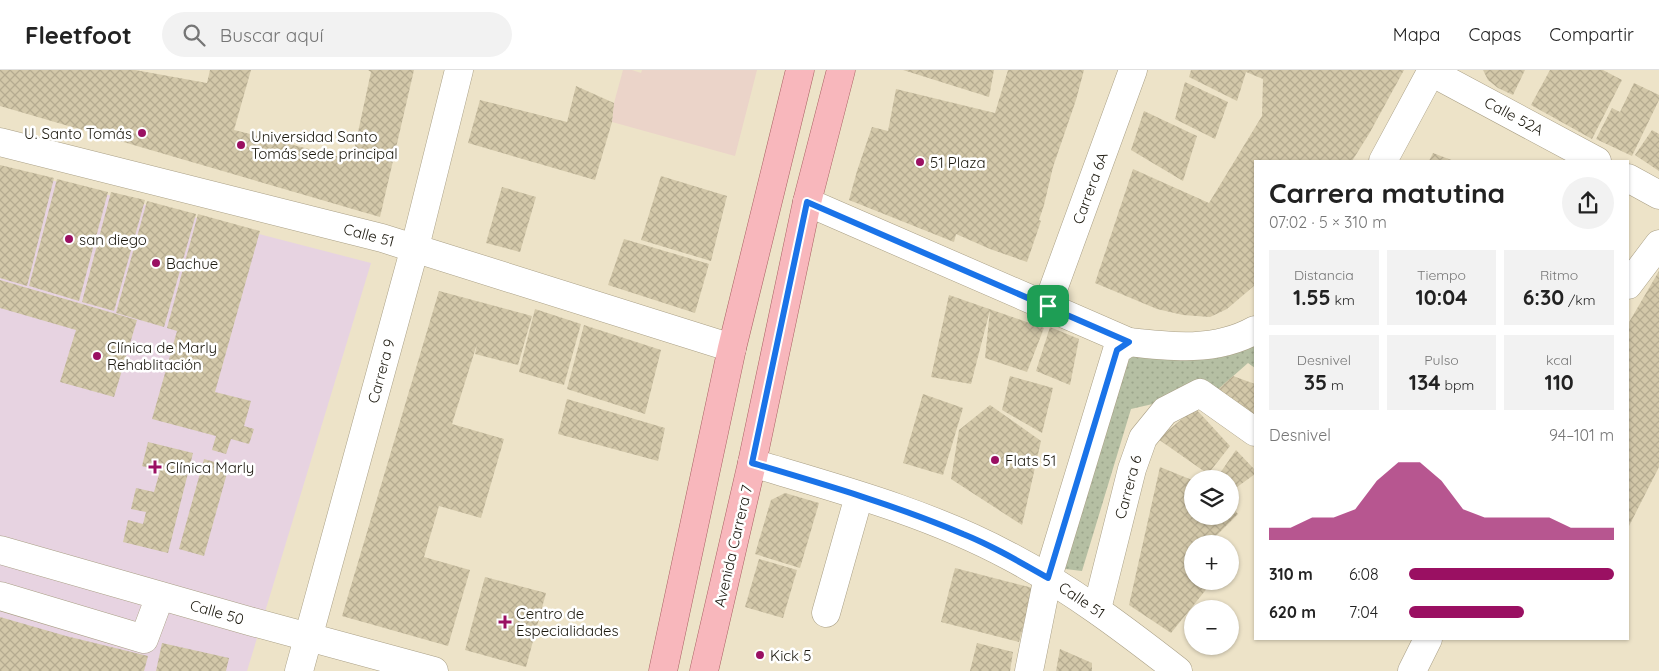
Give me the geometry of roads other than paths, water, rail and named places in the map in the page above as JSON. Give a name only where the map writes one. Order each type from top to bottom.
[{"type":"main road","points":[[663,671],[732,348],[800,70]]},
{"type":"main road","name":"Avenida Carrera 7","points":[[704,671],[752,463],[807,202],[841,70]]},
{"type":"street","name":"Carrera 9","points":[[299,671],[415,248],[458,70]]},
{"type":"street","name":"Carrera 6A","points":[[1048,306],[1132,70]]},
{"type":"street","points":[[1384,160],[1431,71]]},
{"type":"street","name":"Calle 52A","points":[[1431,71],[1595,160]]},
{"type":"street","name":"Calle 51","points":[[0,142],[415,248],[732,348]]},
{"type":"street","points":[[1629,179],[1659,195]]},
{"type":"street","points":[[807,202],[1129,342],[1168,347],[1214,345],[1254,330]]},
{"type":"street","points":[[1629,284],[1659,244]]},
{"type":"street","points":[[1029,671],[1048,578],[1117,350],[1129,342]]},
{"type":"street","name":"Carrera 6","points":[[1097,609],[1132,469],[1143,438],[1165,411],[1200,393],[1254,431]]},
{"type":"street","name":"Calle 51","points":[[752,463],[859,496],[964,534],[1009,556],[1097,609],[1178,671]]},
{"type":"street","points":[[826,613],[859,496]]},
{"type":"street","name":"Calle 50","points":[[0,550],[434,671]]},
{"type":"street","points":[[0,596],[144,639],[160,596]]},
{"type":"street","points":[[1412,671],[1428,640]]},
{"type":"place","name":"U. Santo Tomás","points":[[142,133]]},
{"type":"place","name":"Universidad Santo Tomás sede principal","points":[[241,145]]},
{"type":"place","name":"51 Plaza","points":[[920,162]]},
{"type":"place","name":"san diego","points":[[69,239]]},
{"type":"place","name":"Bachue","points":[[156,263]]},
{"type":"place","name":"Clínica de Marly Rehablitación","points":[[97,356]]},
{"type":"place","name":"Flats 51","points":[[995,460]]},
{"type":"place","name":"Clínica Marly","points":[[155,467]]},
{"type":"place","name":"Centro de Especialidades","points":[[505,622]]},
{"type":"place","name":"Kick 5","points":[[760,655]]}]
